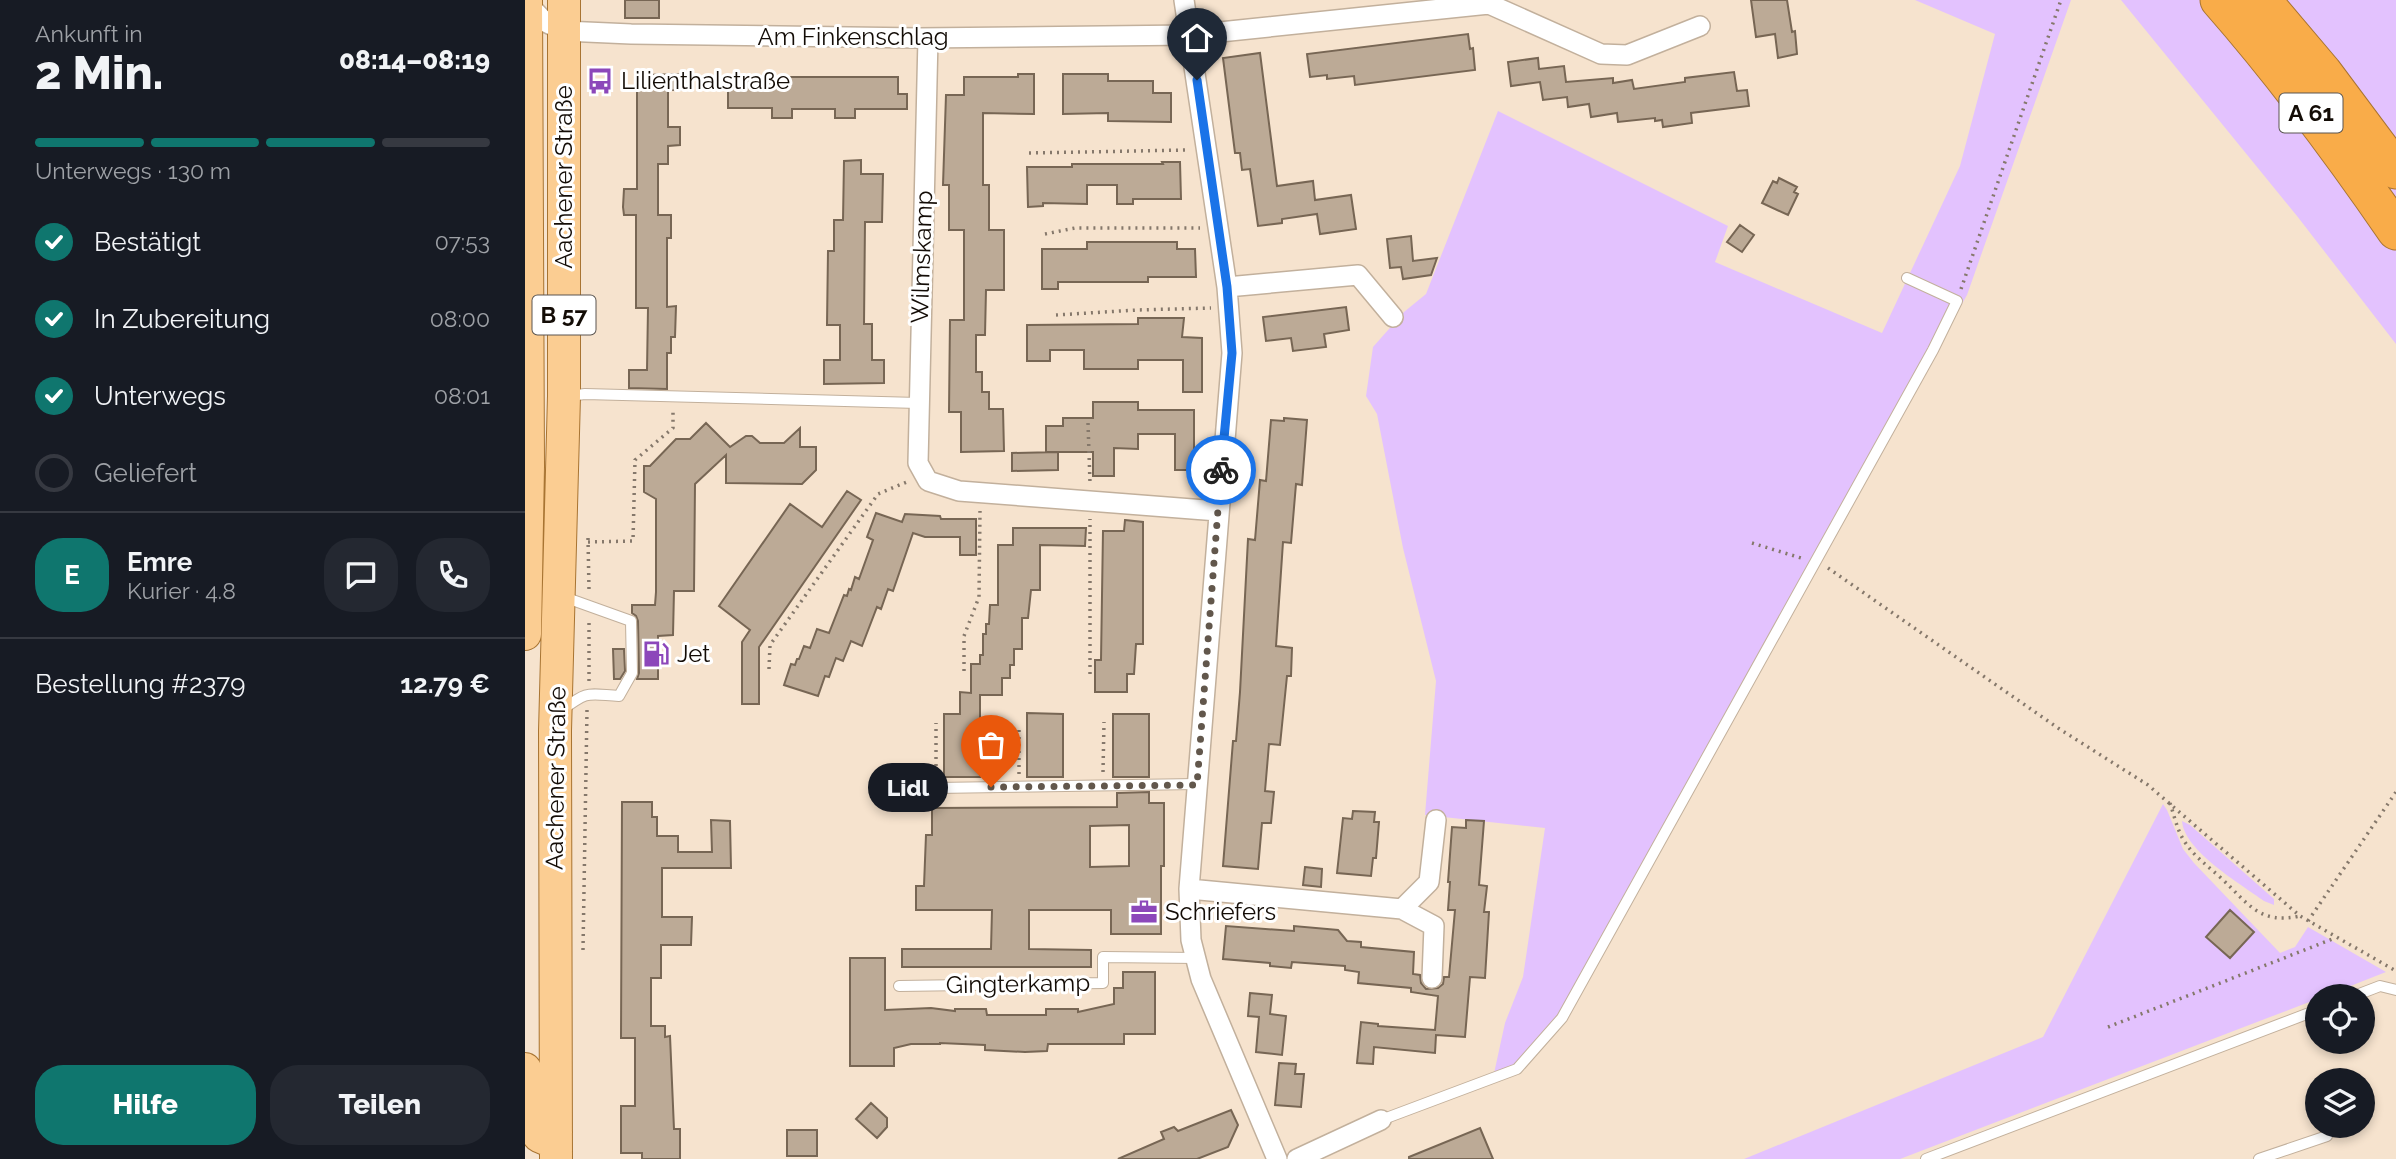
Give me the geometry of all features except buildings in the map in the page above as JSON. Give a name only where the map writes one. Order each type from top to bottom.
[{"type":"highway","name":"A 61","points":[[2219,0],[2262,49],[2354,170],[2396,231]]},
{"type":"highway","name":"A 61","points":[[2262,0],[2323,72],[2396,170]]},
{"type":"main road","name":"Aachener Straße","points":[[556,1145],[556,715],[564,396],[564,0]]},
{"type":"main road","name":"Aachener Straße","points":[[525,634],[528,466],[526,1]]},
{"type":"main road","points":[[525,1069],[534,1129],[539,1136],[556,1145]]},
{"type":"street","points":[[1184,0],[1227,287],[1232,353],[1189,889],[1191,940],[1201,979],[1277,1159]]},
{"type":"street","points":[[526,1],[545,22],[564,31]]},
{"type":"street","name":"Am Finkenschlag","points":[[564,31],[928,38],[1191,35],[1489,2],[1601,54],[1627,55],[1700,26]]},
{"type":"street","name":"Wilmskamp","points":[[925,474],[918,463],[918,403],[928,38]]},
{"type":"street","points":[[1227,287],[1359,275],[1393,317]]},
{"type":"street","points":[[925,474],[928,481],[959,491],[1218,511]]},
{"type":"street","points":[[1402,909],[1429,882],[1436,820]]},
{"type":"street","points":[[1189,889],[1402,909],[1434,926],[1432,978]]},
{"type":"street","points":[[1297,1159],[1381,1120]]},
{"type":"lane","points":[[1381,1120],[1517,1069],[1562,1018],[1933,350],[1957,301],[1907,278]]},
{"type":"lane","points":[[564,396],[585,394],[918,403]]},
{"type":"lane","points":[[556,715],[582,695],[619,696],[632,673],[631,621],[559,595]]},
{"type":"lane","points":[[936,788],[1197,785]]},
{"type":"lane","name":"Gingterkamp","points":[[899,986],[1103,983],[1103,957],[1197,958]]},
{"type":"lane","points":[[2375,988],[2380,986],[2396,990]]},
{"type":"lane","points":[[1926,1159],[2305,1015]]},
{"type":"lane","points":[[2259,1159],[2321,1138]]},
{"type":"path","points":[[1957,301],[2061,0]]},
{"type":"path","points":[[1029,153],[1207,149]]},
{"type":"path","points":[[1045,234],[1075,228],[1218,228]]},
{"type":"path","points":[[1056,315],[1228,308]]},
{"type":"path","points":[[588,542],[633,541],[635,460],[673,428],[673,397]]},
{"type":"path","points":[[1088,423],[1090,674]]},
{"type":"path","points":[[769,669],[770,645],[878,494],[925,474]]},
{"type":"path","points":[[964,671],[964,636],[979,597],[981,493]]},
{"type":"path","points":[[1752,543],[1815,562],[1836,574],[2058,728],[2169,800],[2299,916],[2396,971]]},
{"type":"path","points":[[1103,786],[1104,722]]},
{"type":"path","points":[[936,723],[936,788]]},
{"type":"path","points":[[1019,727],[1019,787]]},
{"type":"path","points":[[2308,921],[2396,792]]},
{"type":"path","points":[[2169,800],[2181,836],[2189,849],[2245,904],[2271,918],[2299,916]]},
{"type":"path","points":[[2108,1027],[2335,938]]},
{"type":"shaded area","points":[[1915,0],[2071,0],[1967,295],[1815,562],[1562,1018],[1517,1069],[1493,1078],[1505,1023],[1523,977],[1545,828],[1425,815],[1436,681],[1403,548],[1377,414],[1366,396],[1373,347],[1404,312],[1426,294],[1498,111],[1728,226],[1715,262],[1882,333],[1960,166],[1995,34]]},
{"type":"shaded area","points":[[2121,0],[2396,0],[2396,344],[2297,216]]},
{"type":"shaded area","points":[[2163,804],[2183,849],[2280,953],[2295,947],[2308,927],[2386,972],[2356,984],[2305,984],[2305,1004],[1900,1159],[1744,1159],[2043,1037]]},
{"type":"shaded area","points":[[2182,821],[2190,825],[2274,899],[2274,905],[2264,901],[2215,866],[2192,844]]},
{"type":"way so far","points":[[991,787],[1197,785],[1221,470]]},
{"type":"place","name":"Lilienthalstraße","points":[[600,81]]},
{"type":"place","name":"Jet","points":[[656,654]]},
{"type":"place","name":"Lidl","points":[[991,787]]},
{"type":"place","name":"Schriefers","points":[[1144,912]]},
{"type":"route","points":[[1197,80],[1227,287],[1232,353],[1221,470]]}]
